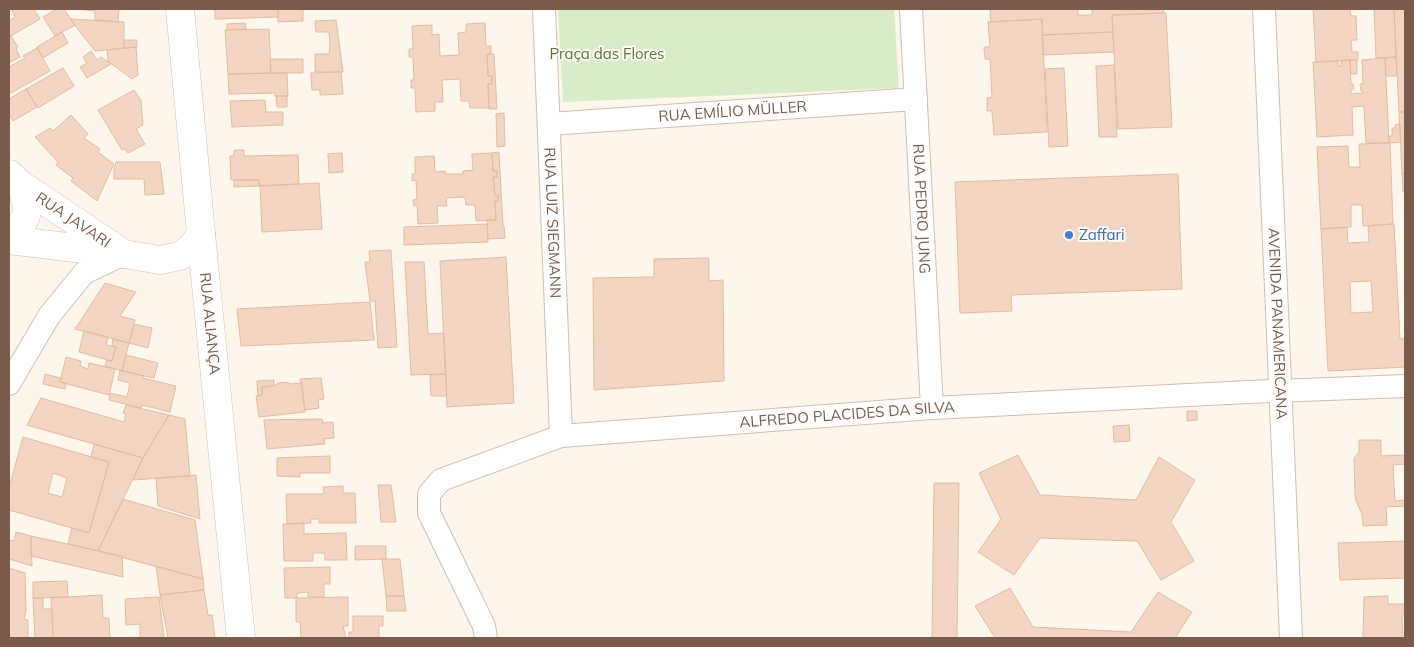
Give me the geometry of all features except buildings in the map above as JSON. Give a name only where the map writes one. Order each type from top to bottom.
[{"type":"main road","name":"RUA ALIANÇA","points":[[180,9],[240,638]]},
{"type":"main road","name":"RUA JAVARI","points":[[9,234],[23,223],[28,207],[15,180]]},
{"type":"main road","name":"RUA JAVARI","points":[[15,180],[124,254]]},
{"type":"main road","points":[[160,260],[180,256],[192,247],[201,234]]},
{"type":"main road","points":[[9,240],[160,260],[187,275],[208,299]]},
{"type":"street","name":"RUA LUIZ SIEGMANN","points":[[544,9],[561,436]]},
{"type":"street","name":"RUA PEDRO JUNG","points":[[911,9],[932,408]]},
{"type":"street","name":"AVENIDA PANAMERICANA","points":[[1264,9],[1291,638]]},
{"type":"street","name":"RUA EMÍLIO MÜLLER","points":[[549,124],[916,99]]},
{"type":"street","points":[[9,384],[49,316],[84,273],[124,254]]},
{"type":"street","name":"ALFREDO PLACIDES DA SILVA","points":[[486,638],[484,626],[429,512],[429,494],[441,480],[561,436],[932,408],[1405,386]]},
{"type":"green space","name":"Praça das Flores","points":[[558,9],[894,9],[899,88],[563,102]]},
{"type":"place","name":"Zaffari","points":[[1069,235]]}]
